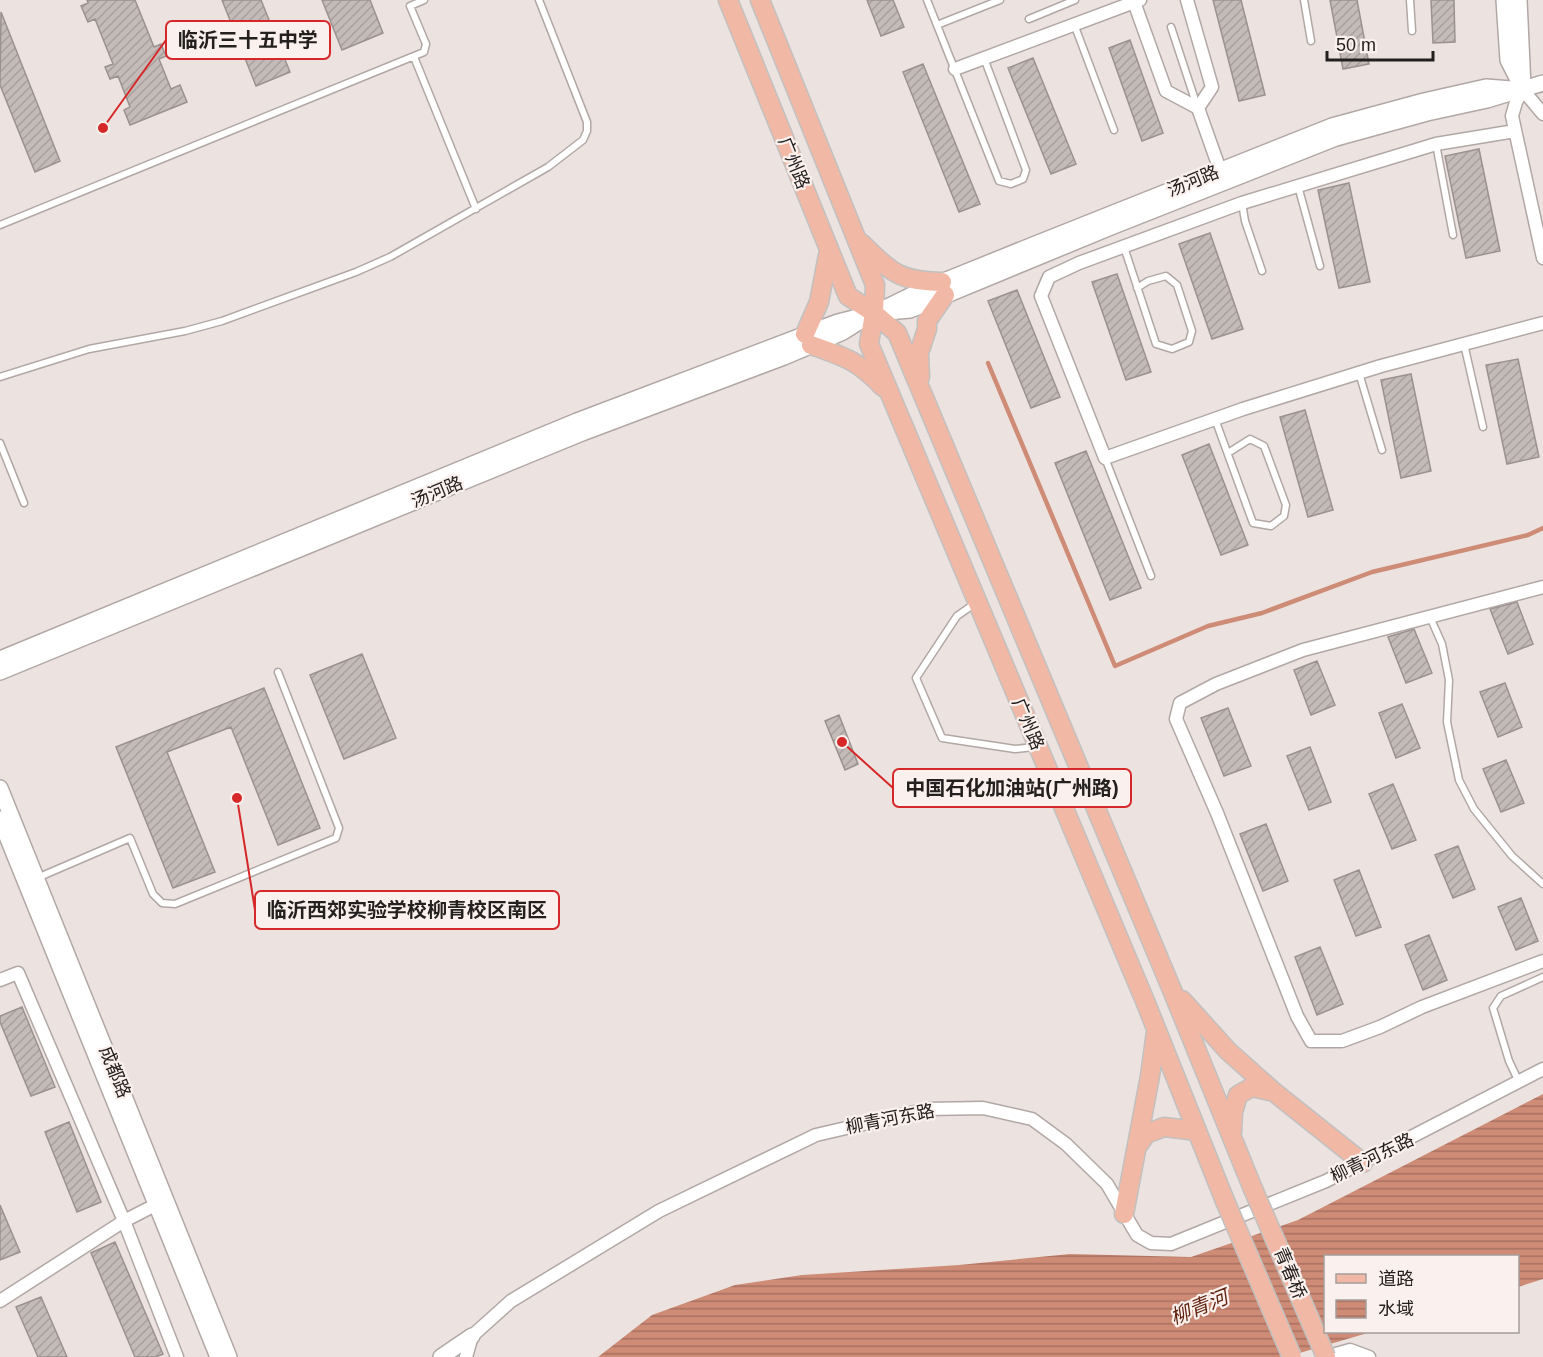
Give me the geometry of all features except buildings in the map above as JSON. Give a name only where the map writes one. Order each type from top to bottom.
[{"type":"main road","name":"广州路","points":[[728,0],[848,296],[874,313],[897,333],[1253,1189]]},
{"type":"main road","name":"广州路","points":[[760,0],[875,285],[874,313],[869,344],[1156,1030],[1225,1201]]},
{"type":"main road","points":[[856,239],[895,274],[943,288],[927,321],[920,353],[920,388]]},
{"type":"main road","points":[[829,250],[819,302],[808,340],[849,359],[866,370],[890,394]]},
{"type":"main road","points":[[1172,990],[1228,1051],[1274,1092],[1363,1162]]},
{"type":"main road","points":[[1124,1214],[1156,1030]]},
{"type":"main road","points":[[1232,1137],[1233,1112],[1238,1095],[1252,1087],[1274,1092]]},
{"type":"main road","points":[[1136,1148],[1146,1134],[1164,1127],[1197,1131]]},
{"type":"main road","name":"青春桥","points":[[1253,1189],[1325,1357]]},
{"type":"main road","name":"青春桥","points":[[1225,1201],[1292,1357]]},
{"type":"street","points":[[1187,0],[1212,87],[1198,108]]},
{"type":"street","points":[[1504,0],[1508,60],[1523,90],[1543,114]]},
{"type":"street","points":[[1519,0],[1523,90],[1515,102],[1512,116],[1543,258]]},
{"type":"street","points":[[955,69],[1074,24],[1115,4],[1137,1],[1166,91],[1198,108],[1220,170]]},
{"type":"street","name":"汤河路","points":[[943,288],[1336,138],[1427,113],[1487,100],[1543,83]]},
{"type":"street","name":"汤河路","points":[[0,672],[808,340],[838,322],[874,313],[910,310],[943,288],[1220,170],[1332,126],[1486,87],[1523,90]]},
{"type":"street","points":[[1515,130],[1436,144],[1242,203],[1124,246],[1048,277],[1041,296],[1105,459],[1215,419],[1359,373],[1543,323]]},
{"type":"street","name":"汤河路","points":[[0,658],[577,421],[808,340]]},
{"type":"street","points":[[1543,587],[1303,650],[1216,684],[1180,703],[1176,719],[1217,813],[1297,1016],[1311,1041],[1342,1041],[1380,1027],[1422,1007],[1543,961]]},
{"type":"street","name":"成都路","points":[[0,788],[162,1202],[218,1357]]},
{"type":"street","name":"成都路","points":[[1,826],[229,1357]]},
{"type":"street","points":[[0,980],[18,973],[124,1221],[177,1357]]},
{"type":"street","name":"柳青河东路","points":[[472,1336],[511,1301],[659,1211],[816,1135],[928,1109],[983,1108],[1032,1119],[1066,1144],[1107,1184],[1137,1235],[1151,1243],[1171,1244],[1326,1181],[1543,1069]]},
{"type":"street","points":[[0,1301],[124,1221],[162,1202]]},
{"type":"street","points":[[441,1357],[472,1336]]},
{"type":"street","points":[[466,1357],[472,1336]]},
{"type":"street","points":[[1325,1357],[1350,1350],[1369,1357]]},
{"type":"lane","points":[[0,225],[424,52],[426,44],[410,6],[424,0]]},
{"type":"lane","points":[[0,377],[88,348],[185,332],[222,321],[356,272],[476,209],[548,167],[583,140],[587,131],[587,122],[539,0]]},
{"type":"lane","points":[[927,0],[999,181],[1011,184],[1023,179],[1026,170],[984,58]]},
{"type":"lane","points":[[937,25],[992,1],[1000,0]]},
{"type":"lane","points":[[1029,20],[1075,0]]},
{"type":"lane","points":[[1304,0],[1311,41]]},
{"type":"lane","points":[[1410,0],[1412,31]]},
{"type":"lane","points":[[1074,24],[1114,130]]},
{"type":"lane","points":[[1171,27],[1198,108]]},
{"type":"lane","points":[[414,57],[476,209]]},
{"type":"lane","points":[[1436,144],[1453,235]]},
{"type":"lane","points":[[1298,186],[1320,266]]},
{"type":"lane","points":[[1242,203],[1245,221],[1262,271]]},
{"type":"lane","points":[[1124,246],[1137,288],[1156,344],[1172,349],[1189,342],[1192,331],[1177,285],[1166,276],[1137,288]]},
{"type":"lane","points":[[1464,344],[1483,427]]},
{"type":"lane","points":[[1359,373],[1382,450]]},
{"type":"lane","points":[[1215,419],[1253,523],[1271,526],[1284,516],[1286,505],[1264,446],[1250,439],[1228,453]]},
{"type":"lane","points":[[0,443],[24,503]]},
{"type":"lane","points":[[1105,459],[1150,576]]},
{"type":"lane","points":[[977,602],[957,616],[916,678],[942,738],[1015,749],[1038,747]]},
{"type":"lane","points":[[1430,617],[1442,644],[1449,680],[1447,722],[1459,780],[1474,809],[1496,837],[1512,856],[1543,884]]},
{"type":"lane","points":[[37,878],[130,838],[153,894],[162,903],[175,904],[336,838],[339,828],[278,672]]},
{"type":"lane","points":[[1518,1082],[1509,1061],[1493,1008],[1501,996],[1543,977]]},
{"type":"water","name":"柳青河","points":[[1543,1094],[1543,1279],[1519,1287],[1519,1255],[1324,1255],[1324,1333],[1368,1333],[1286,1357],[598,1357],[652,1315],[735,1285],[802,1275],[959,1265],[1070,1254],[1191,1257],[1298,1220]]},
{"type":"waterway","points":[[988,363],[1115,666],[1208,626],[1262,613],[1372,572],[1528,535],[1543,528]]},
{"type":"place","name":"临沂三十五中学","points":[[103,128]]},
{"type":"place","name":"中国石化加油站(广州路)","points":[[842,742]]},
{"type":"place","name":"临沂西郊实验学校柳青校区南区","points":[[237,798]]}]
